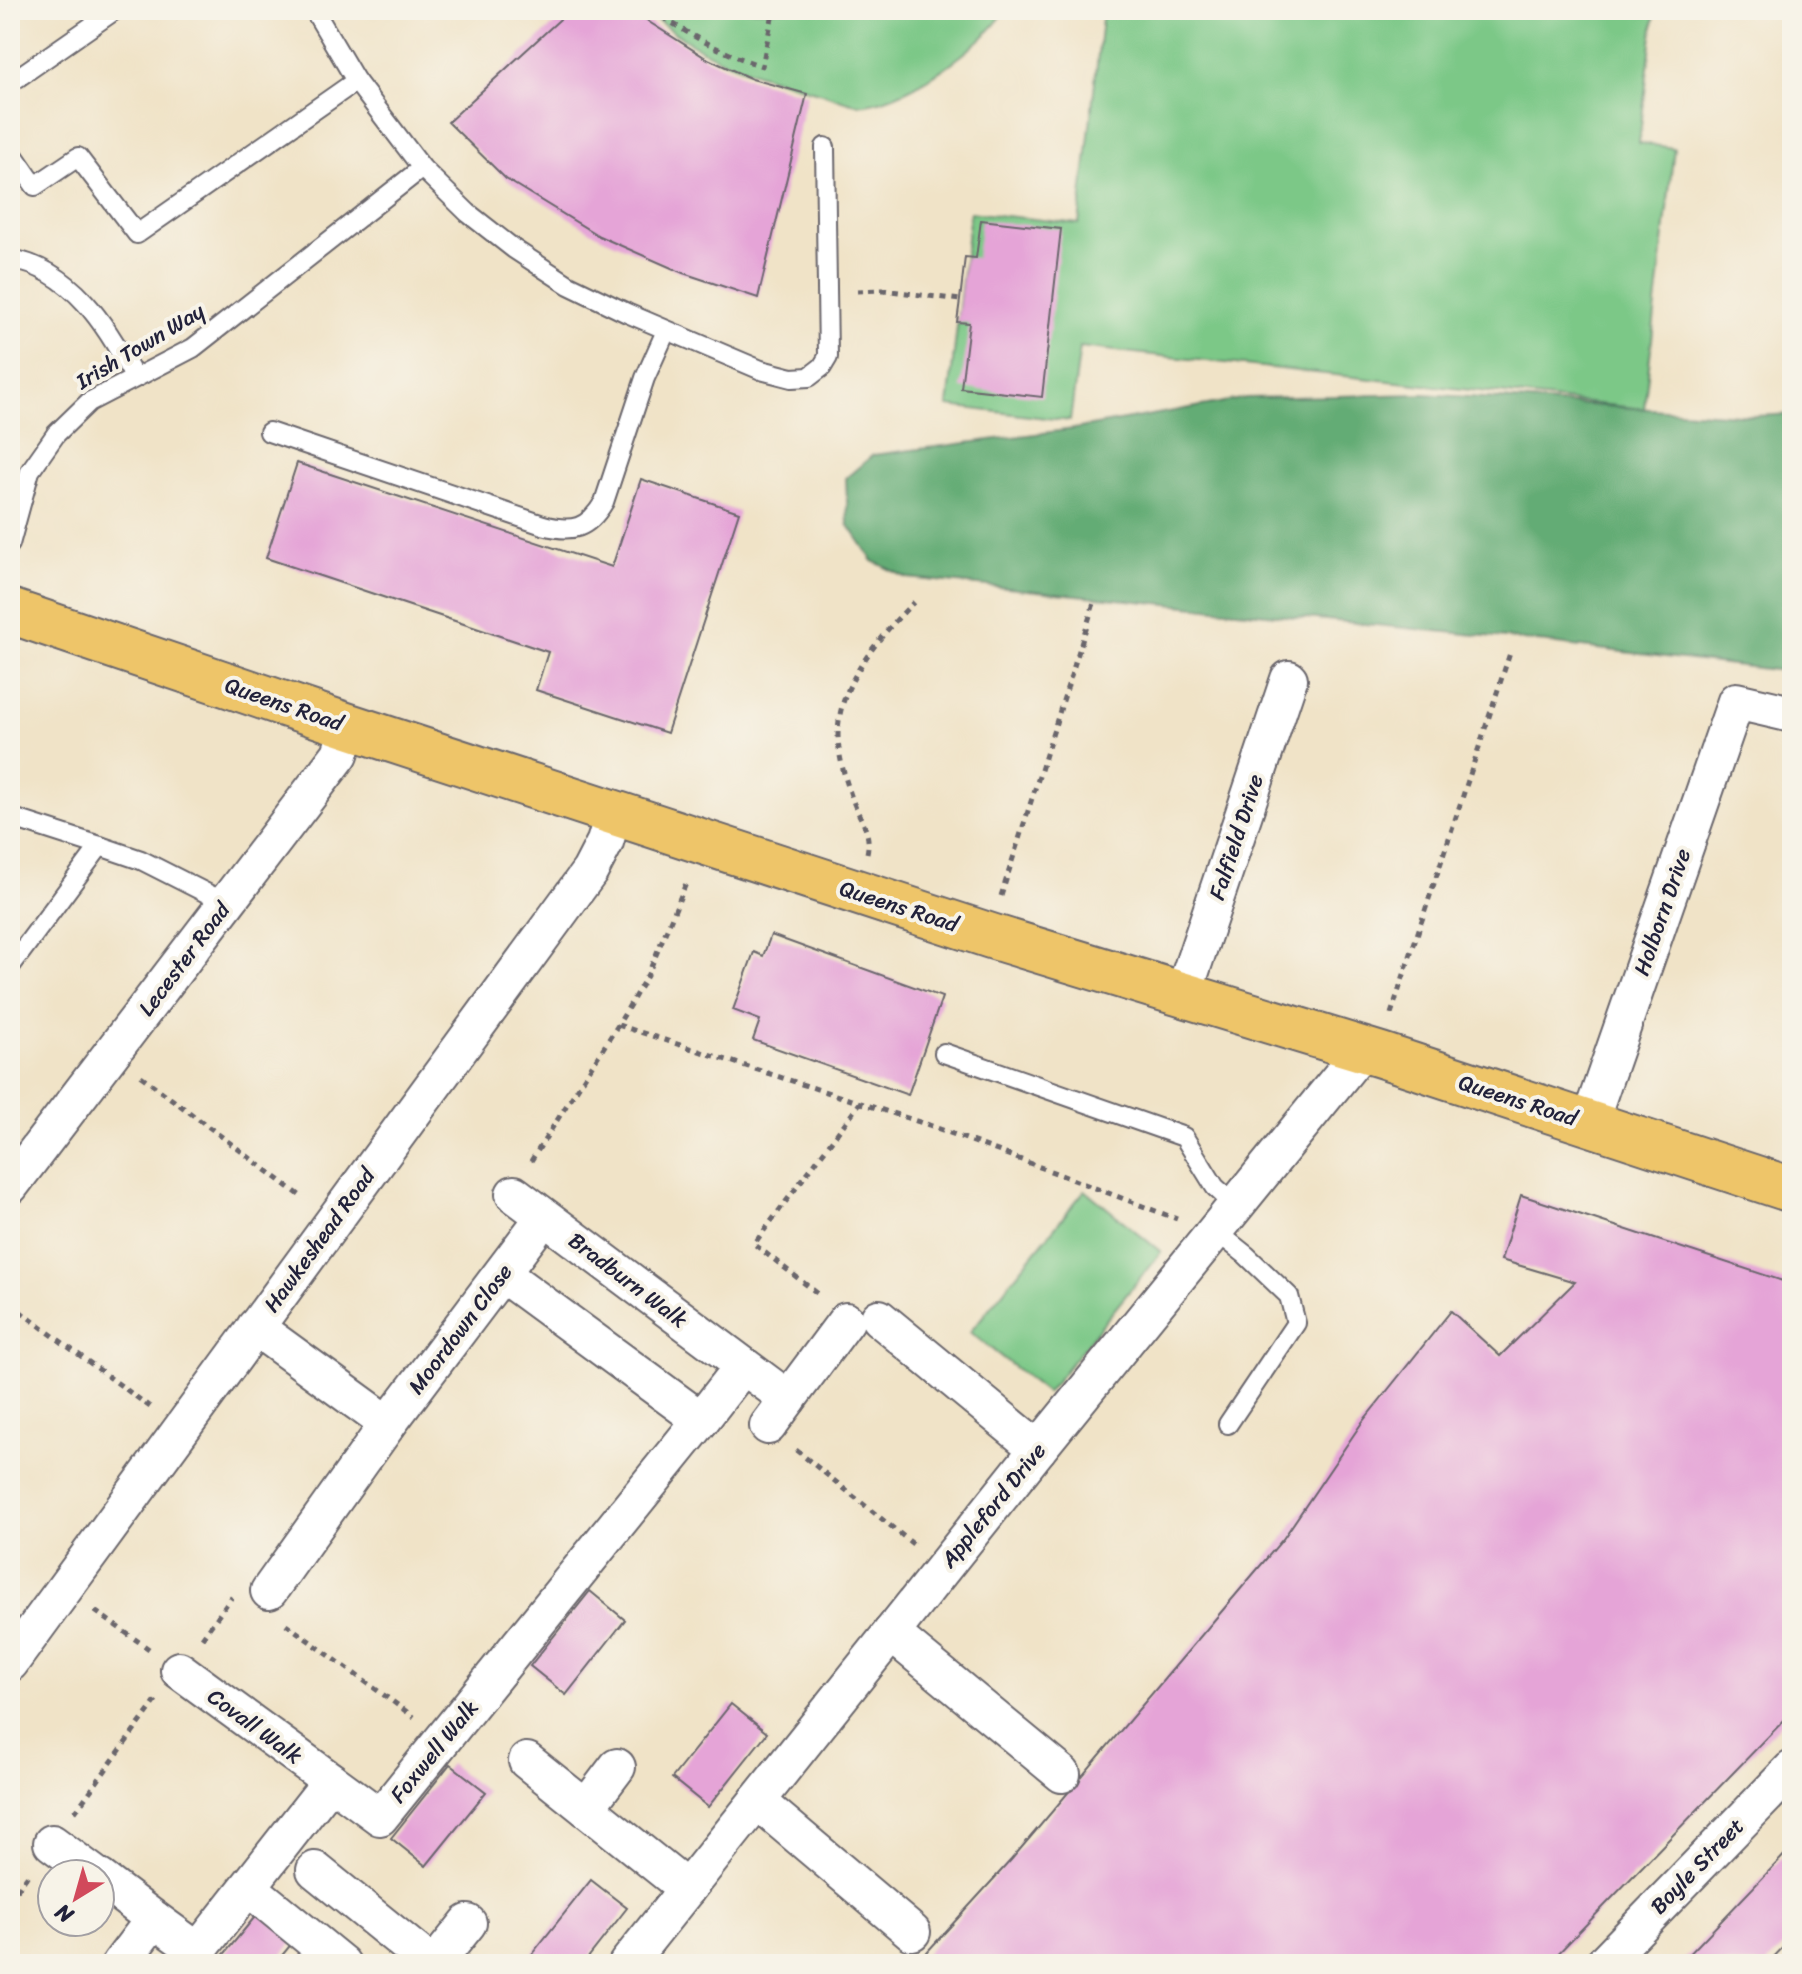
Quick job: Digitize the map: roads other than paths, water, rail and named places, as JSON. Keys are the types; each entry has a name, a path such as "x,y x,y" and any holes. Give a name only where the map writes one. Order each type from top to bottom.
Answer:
{"highway":[{"name":"Queens Road","path":"10,611 349,726 991,936 1363,1049 1792,1190"}],"street":[{"name":"Falfield Drive","path":"1183,995 1289,679"},
{"name":"Holborn Drive","path":"1589,1123 1736,701 1792,714"},
{"name":"Lecester Road","path":"16,1165 111,1054 340,754 349,726"},
{"name":"Hawkeshead Road","path":"10,1663 590,871 605,842 614,811"},
{"name":"Appleford Drive","path":"627,1964 942,1568 1363,1049"},
{"name":"Bradburn Walk","path":"514,1194 743,1366"},
{"name":"Moordown Close","path":"263,1601 388,1424 532,1233"},
{"path":"502,1274 697,1416"},
{"path":"743,1366 778,1412 863,1320 1038,1449"},
{"path":"255,1327 388,1424"},
{"name":"Foxwell Walk","path":"331,1781 380,1817 697,1416 743,1366"},
{"path":"891,1633 1062,1774"},
{"name":"Covall Walk","path":"179,1670 331,1781"},
{"path":"527,1761 687,1889"},
{"path":"586,1808 617,1767"},
{"name":"Boyle Street","path":"1603,1964 1792,1769"},
{"path":"116,1890 198,1951 331,1781"},
{"path":"757,1801 912,1932"},
{"path":"52,1843 72,1858"},
{"path":"315,1870 433,1964 468,1923"},
{"path":"249,1888 342,1964"},
{"path":"120,1964 154,1919"}],"lane":[{"path":"10,83 115,10"},
{"path":"314,10 356,81 422,168 468,213 514,249 569,285 666,331 761,370 792,378 809,377 822,367 828,357 825,147"},
{"path":"10,150 35,186 78,157 137,234 356,81"},
{"name":"Irish Town Way","path":"10,544 30,471 56,434 89,402 193,348 422,168"},
{"path":"10,259 46,270 73,290 96,314 134,377"},
{"path":"269,432 543,525 559,529 580,527 594,518 604,502 645,378 666,331"},
{"path":"10,817 141,860 226,903"},
{"path":"10,967 100,846"},
{"path":"944,1053 1184,1137 1215,1187 1221,1226 1289,1296 1296,1323 1228,1424"}]}
